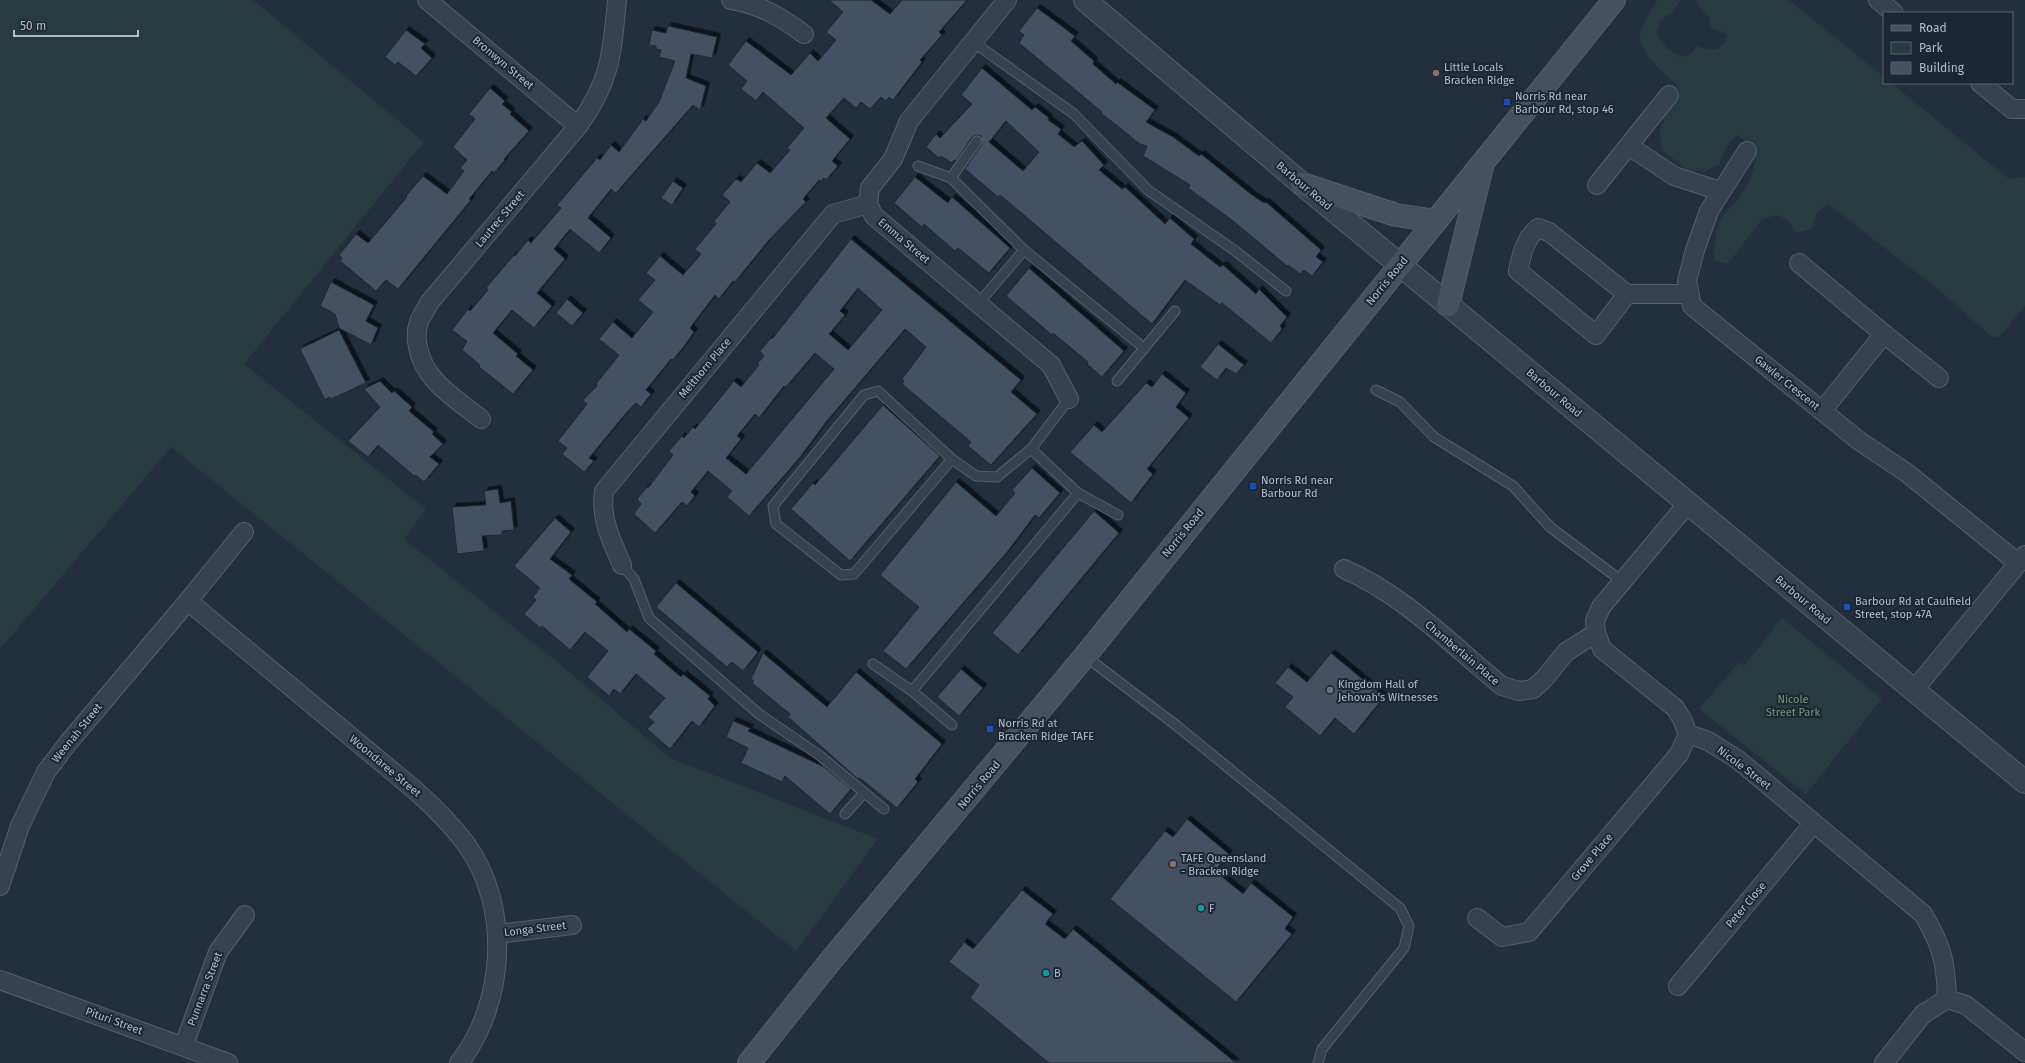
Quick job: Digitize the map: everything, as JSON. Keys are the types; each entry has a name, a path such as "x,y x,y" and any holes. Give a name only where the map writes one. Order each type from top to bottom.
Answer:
{"main road":[{"name":"Norris Road","path":"749,1063 832,959 1085,656 1614,0"},
{"path":"1448,305 1484,162"},
{"path":"1302,184 1390,214 1436,221"}],"street":[{"name":"Bronwyn Street","path":"427,0 578,126"},
{"name":"Lautrec Street","path":"481,419 437,384 426,372 420,358 416,338 418,323 429,304 578,126 593,106 605,80 612,53 617,0"},
{"path":"731,0 744,2 763,8 804,34"},
{"path":"868,204 870,188 893,159 909,121 1007,0"},
{"name":"Barbour Road","path":"1085,0 1302,184 2025,782"},
{"path":"1878,0 1893,12"},
{"path":"1981,84 2012,109 2025,109"},
{"path":"1597,185 1669,95"},
{"path":"1629,146 1674,176 1720,191"},
{"name":"Gawler Crescent","path":"1747,150 1720,191 1709,211 1694,250 1687,281 1692,306 1858,440 1907,472 2021,559"},
{"name":"Emma Street","path":"868,204 874,216 1051,365 1069,399"},
{"name":"Melthorn Place","path":"622,565 604,522 604,490 833,214 868,204"},
{"path":"1627,294 1596,335 1518,271 1523,246 1531,234 1538,228 1548,232 1627,294 1689,294"},
{"path":"1799,263 1939,378"},
{"path":"1822,411 1884,334"},
{"path":"1688,503 1601,607 1595,622 1596,633 1602,649 1675,708 1682,719 1688,734"},
{"path":"188,601 244,532"},
{"path":"1914,690 2021,559"},
{"name":"Chamberlain Place","path":"1344,569 1363,577 1400,601 1502,686 1519,691 1532,689 1544,679 1566,652 1596,633"},
{"name":"Weenah Street","path":"0,886 20,826 46,772 68,743 188,601"},
{"name":"Woondaree Street","path":"188,601 416,791 445,818 466,845 480,869 491,901 498,934 496,965 491,999 481,1029 460,1063"},
{"name":"Nicole Street","path":"1688,734 1708,741 1737,759 1813,824 1923,914 1937,938 1946,971 1947,999"},
{"name":"Grove Place","path":"1477,918 1502,937 1529,932 1679,754 1688,734"},
{"name":"Peter Close","path":"1678,986 1813,824"},
{"name":"Punnarra Street","path":"184,1046 218,952 245,915"},
{"name":"Longa Street","path":"498,934 572,925"},
{"name":"Pituri Street","path":"0,980 228,1063"},
{"path":"1884,1063 1923,1014 1947,999 1966,1004 2025,1052"}],"lane":[{"path":"973,42 1074,114 1148,190 1234,250 1286,291"},
{"path":"951,178 977,141"},
{"path":"918,166 951,178 1024,250 1144,348"},
{"path":"978,304 1024,250"},
{"path":"1117,381 1175,311"},
{"path":"1376,390 1400,402 1434,437 1513,486 1550,527 1623,582"},
{"path":"952,459 854,574 841,575 776,524 773,506 864,395 878,391 952,459 976,476 997,477 1031,449 1069,399"},
{"path":"1031,449 1078,493 1118,515"},
{"path":"912,692 1078,493"},
{"path":"622,565 634,579 649,618 759,714 819,755 884,809"},
{"path":"1085,656 1177,726 1400,908 1409,926 1404,948 1322,1049 1318,1063"},
{"path":"873,664 912,692 952,725"},
{"path":"845,814 864,793"}],"green space":[{"path":"0,0 253,0 424,142 244,364 426,509 404,539 561,665 670,758 878,839 796,951 171,447 0,649"},
{"path":"1657,0 1681,0 1671,13 1660,21 1656,33 1666,47 1680,57 1691,54 1696,46 1717,50 1725,42 1727,34 1709,27 1710,18 1695,0 1789,0 1883,76 1883,84 1892,84 2009,179 2025,177 2025,306 1998,338 1992,337 1939,290 1828,204 1817,212 1812,229 1796,233 1789,221 1778,215 1762,219 1728,264 1714,261 1715,244 1720,221 1744,191 1753,173 1755,164 1752,148 1746,141 1736,135 1727,146 1719,164 1704,172 1688,170 1663,151 1659,134 1665,113 1678,98 1678,86 1652,61 1646,53 1640,37 1643,26"},
{"name":"Nicole Street Park","path":"1782,618 1882,699 1806,794 1699,709 1739,662 1744,666"}],"building":[{"path":"829,0 871,0 890,14 902,0 967,0 939,32 942,35 920,60 922,62 893,100 889,97 886,101 881,97 870,109 861,102 856,108 844,98 826,118 850,139 832,161 838,166 826,180 824,178 821,181 819,180 803,199 806,202 769,240 735,282 733,281 719,299 715,295 690,328 694,332 685,345 673,360 671,359 646,390 651,394 641,407 636,403 627,412 589,458 594,461 584,472 562,454 567,448 558,441 587,404 583,400 597,386 596,384 619,355 599,339 613,322 632,338 653,312 638,300 655,280 646,273 660,256 683,275 701,254 695,249 716,224 714,221 730,202 722,195 736,179 741,182 757,163 770,173 790,150 787,148 804,128 763,92 756,101 741,89 747,81 728,65 746,41 791,75 810,53 818,61 836,40 826,32 843,12"},
{"path":"1037,8 1075,36 1071,41 1094,61 1093,64 1116,84 1117,82 1155,110 1146,122 1173,137 1199,156 1201,154 1252,195 1264,203 1266,202 1321,250 1316,257 1323,262 1312,276 1304,270 1300,274 1288,265 1287,266 1232,220 1188,188 1190,185 1143,156 1147,146 1140,144 1101,113 1102,112 1019,43 1024,35 1019,31"},
{"path":"668,26 717,37 712,58 691,54 686,78 706,86 700,110 693,105 616,193 611,189 588,218 611,238 599,253 570,229 554,249 565,259 537,293 552,306 534,328 512,310 493,333 518,354 516,356 533,370 513,394 479,367 480,365 462,350 467,341 452,330 468,309 470,311 488,290 486,288 514,255 515,256 528,240 531,243 561,208 557,205 597,158 600,160 611,145 619,152 643,119 646,121 659,102 675,61 659,57 661,50 656,49 656,46 649,45 652,30 666,33"},
{"path":"406,30 425,44 421,48 432,58 416,76 398,62 395,65 385,57"},
{"path":"982,68 1032,110 1035,107 1049,118 1048,120 1061,129 1058,134 1074,147 1082,141 1104,165 1099,170 1122,189 1125,187 1165,224 1170,218 1194,239 1191,244 1220,267 1223,265 1256,294 1259,289 1287,317 1280,326 1282,329 1271,343 1222,303 1220,305 1185,280 1152,324 1000,195 998,197 965,169 982,144 981,136 977,135 972,137 956,161 954,160 952,163 941,156 939,158 926,147 936,134 940,138 972,104 961,95","holes":["1006,121 1039,152 1023,171 989,142"]},
{"path":"490,88 505,101 502,104 512,112 510,114 529,131 504,159 505,160 494,173 492,171 469,199 471,200 398,289 386,280 376,291 340,261 342,258 339,255 356,234 368,243 423,176 447,194 464,171 460,168 467,160 453,147 475,119 469,114"},
{"path":"915,177 948,203 952,197 1010,248 989,273 958,248 955,251 924,224 922,227 894,203"},
{"path":"673,181 683,188 672,205 661,198"},
{"path":"851,239 1021,380 1011,392 1037,414 991,465 968,446 971,442 902,384 904,381 902,379 926,347 905,329 826,422 801,456 749,516 727,497 732,491 708,471 691,492 695,496 687,506 682,502 655,533 634,514 641,504 637,499 647,487 648,488 673,455 669,451 682,436 684,438 693,427 695,429 734,381 741,387 759,365 757,364 764,356 760,351 771,338 772,339","holes":["858,288 882,310 848,350 829,334 845,315 840,311","815,353 834,369 746,474 726,458 741,439 737,436 755,414 759,418 784,386 786,387"]},
{"path":"1029,268 1124,351 1102,377 1087,364 1088,362 1053,333 1052,335 1006,296"},
{"path":"331,282 374,305 366,321 378,328 371,345 339,328 335,314 320,306"},
{"path":"567,299 583,313 572,326 556,313"},
{"path":"339,330 366,383 331,399 329,397 325,400 300,349"},
{"path":"1218,344 1244,365 1236,374 1226,368 1217,380 1200,367"},
{"path":"1162,374 1186,393 1176,407 1189,418 1147,469 1153,474 1131,503 1070,452 1094,425 1102,432 1146,383 1152,387"},
{"path":"380,381 392,393 394,391 412,407 409,411 434,432 432,434 443,444 430,457 439,464 424,482 416,475 414,476 378,445 368,457 348,441 380,407 364,389"},
{"path":"883,405 940,456 850,561 791,509 813,483 815,485"},
{"path":"1032,468 1060,493 1039,518 1035,515 1008,551 906,669 883,651 919,607 880,575 956,482 996,516 1015,493 1012,490"},
{"path":"498,489 500,503 511,501 514,530 502,531 502,535 482,536 484,551 457,554 452,507 486,505 484,491"},
{"path":"1094,511 1119,533 1018,655 992,633"},
{"path":"555,518 571,532 550,559 572,575 569,579 597,602 595,604 627,632 629,629 656,651 654,654 681,677 683,674 710,696 708,699 715,706 699,727 692,721 670,749 647,729 654,722 648,717 665,698 636,674 620,694 614,689 609,696 587,677 608,651 585,632 570,650 542,626 540,628 524,614 536,600 533,597 540,588 514,566"},
{"path":"676,583 758,652 743,671 732,662 727,667 656,607"},
{"path":"763,653 827,707 856,672 942,744 915,779 918,782 897,808 860,778 858,779 788,717 790,714 752,683 754,681 751,679"},
{"name":"Kingdom Hall of Jehovah's Witnesses","path":"1331,653 1384,697 1354,734 1335,718 1320,736 1285,707 1293,697 1275,683 1288,667 1307,682"},
{"path":"961,669 983,688 959,716 937,697"},
{"path":"733,721 750,728 748,731 824,767 851,789 830,814 785,776 782,782 741,763 748,748 726,737"},
{"name":"F","path":"1187,819 1229,854 1215,871 1243,894 1251,883 1293,917 1285,929 1292,934 1236,1002 1110,899 1165,831 1173,837"},
{"name":"B","path":"1022,890 1053,914 1045,924 1065,939 1073,929 1236,1063 1049,1063 970,998 979,985 949,962 964,942 973,949"}],"place":[{"name":"Little Locals Bracken Ridge","path":"1436,73"},
{"name":"Norris Rd near Barbour Rd, stop 46","path":"1507,102"},
{"name":"Norris Rd near Barbour Rd","path":"1253,486"},
{"name":"Barbour Rd at Caulfield Street, stop 47A","path":"1847,607"},
{"name":"Kingdom Hall of Jehovah's Witnesses","path":"1330,690"},
{"name":"Norris Rd at Bracken Ridge TAFE","path":"990,729"},
{"name":"TAFE Queensland - Bracken Ridge","path":"1173,864"},
{"name":"F","path":"1201,908"},
{"name":"B","path":"1046,973"}]}
